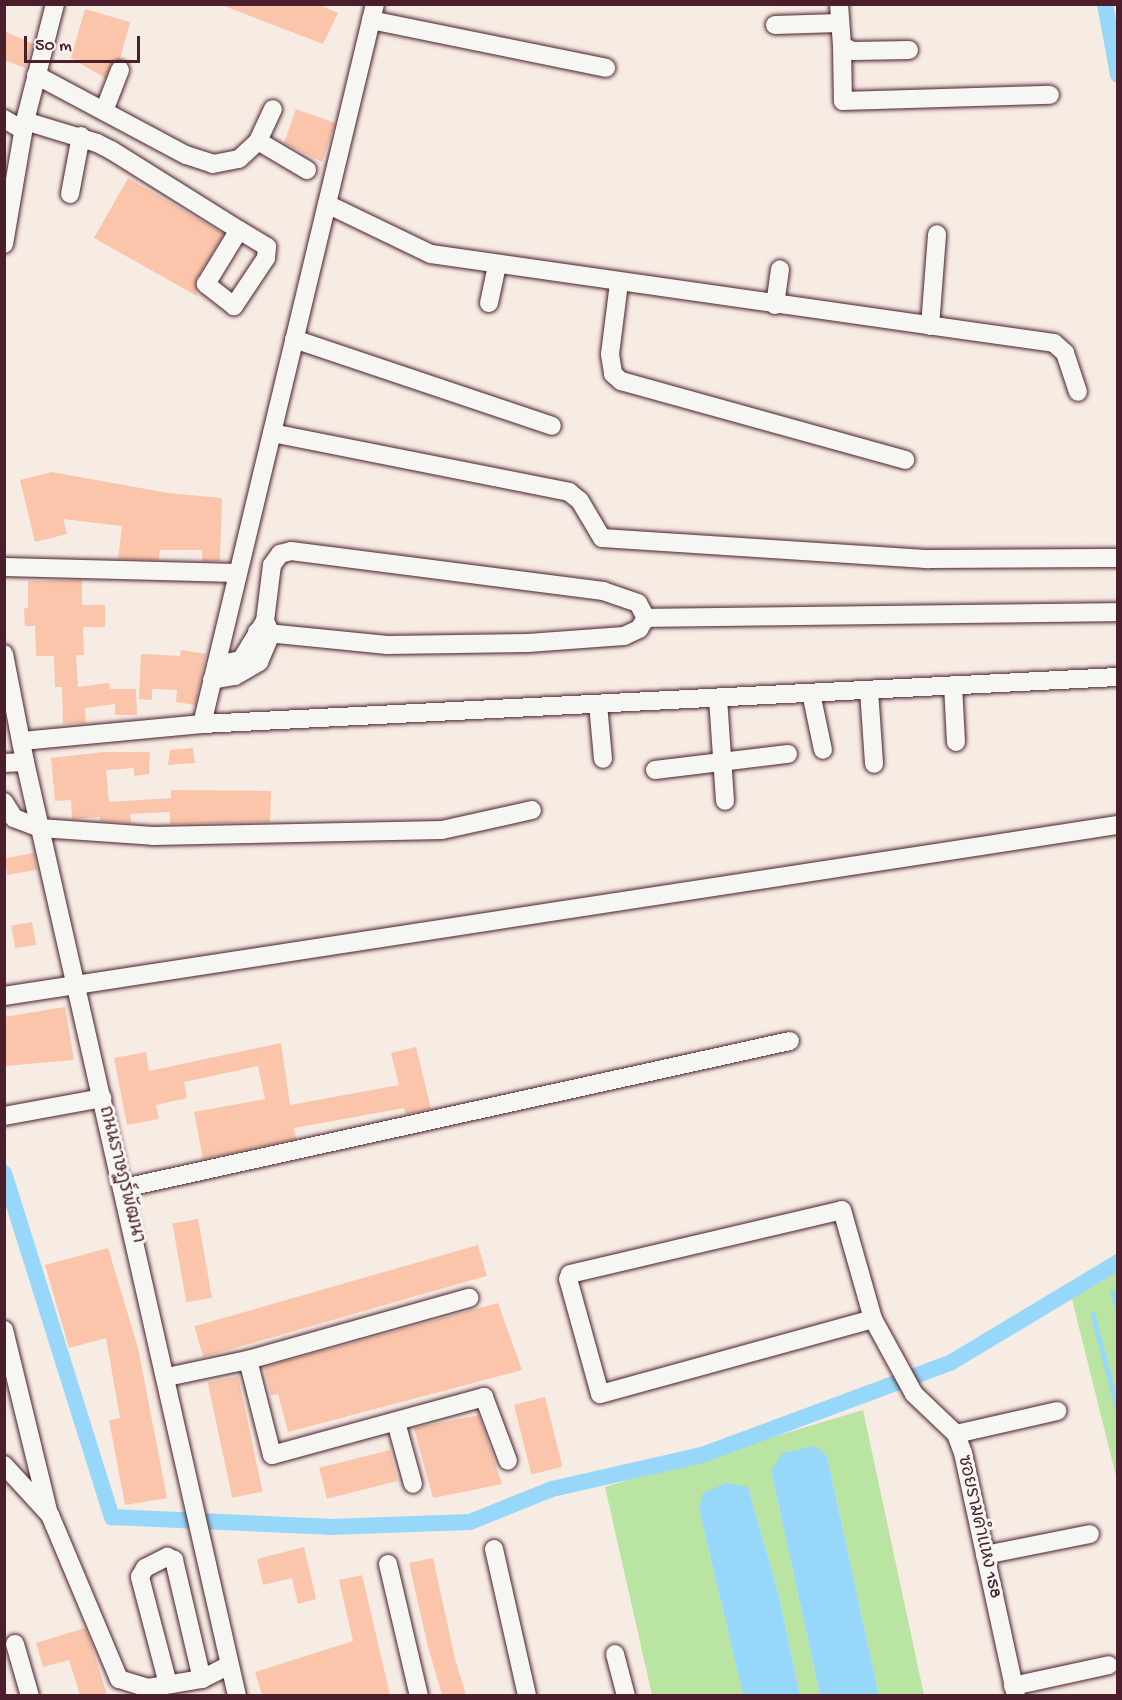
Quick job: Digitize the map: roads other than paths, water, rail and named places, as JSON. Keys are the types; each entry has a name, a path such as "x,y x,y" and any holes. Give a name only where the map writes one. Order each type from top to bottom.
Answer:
{"street":[{"path":"839,4 843,101 1050,95"},
{"path":"4,244 8,190 51,6"},
{"path":"202,724 373,12 606,68"},
{"path":"775,25 839,23"},
{"path":"842,46 909,50"},
{"path":"104,111 120,70"},
{"path":"36,75 186,155 213,164 239,159 258,141 273,110"},
{"path":"4,119 81,136 239,230"},
{"path":"70,194 81,136"},
{"path":"258,141 306,170"},
{"path":"327,204 431,254 619,283 1054,343 1065,353 1078,392"},
{"path":"930,326 937,234"},
{"path":"489,303 497,264"},
{"path":"775,305 780,269"},
{"path":"619,283 610,354 613,374 621,381 905,460"},
{"path":"294,339 552,426"},
{"path":"272,433 568,492 580,501 602,538 929,559 1118,558"},
{"path":"214,673 249,670 259,662 272,565 280,554 291,551 603,591 638,603 646,618"},
{"path":"4,567 238,573"},
{"path":"646,618 1118,612"},
{"path":"264,629 430,646 560,642 624,636 639,629 646,618"},
{"name":"ถนนราษฏร์พัฒนา","path":"4,654 16,737 40,828 124,1188 196,1502 237,1695"},
{"path":"16,737 202,724 1118,677"},
{"path":"953,685 956,742"},
{"path":"869,690 874,764"},
{"path":"811,693 823,750"},
{"path":"718,698 725,801"},
{"path":"597,704 603,759"},
{"path":"655,770 788,754"},
{"path":"4,764 24,762"},
{"path":"4,802 14,818 40,828 153,836 435,830 532,810"},
{"path":"4,996 77,987 1118,825"},
{"path":"124,1188 790,1041"},
{"path":"9,1112 102,1098"},
{"name":"ซอยรามคำแหง 158","path":"873,1319 604,1394 597,1392 567,1280 570,1274 842,1210 873,1319 914,1394 956,1434 1014,1691"},
{"path":"167,1377 248,1360 469,1298"},
{"path":"5,1327 50,1515 114,1672 128,1683 168,1684 202,1679 229,1665"},
{"path":"248,1360 272,1455 487,1397 508,1461"},
{"path":"956,1434 1058,1411"},
{"path":"396,1422 413,1484"},
{"path":"4,1465 50,1515"},
{"path":"985,1555 1090,1534"},
{"path":"494,1549 527,1695"},
{"path":"168,1684 140,1577 145,1568 167,1557 174,1560 202,1679"},
{"path":"387,1564 418,1695"},
{"path":"15,1644 30,1695"},
{"path":"615,1654 626,1695"},
{"path":"1014,1691 1109,1665"}],"water":[{"path":"814,1446 827,1456 879,1695 820,1695 771,1471 783,1453"},
{"path":"726,1483 748,1487 778,1592 800,1695 743,1695 699,1509 703,1493"}],"waterway":[{"path":"1105,4 1118,75"},
{"path":"4,1173 112,1517 329,1527 470,1522 552,1489 702,1455 950,1363 1118,1262"},
{"path":"1113,1292 1118,1309"},
{"path":"1093,1314 1118,1410"}]}
